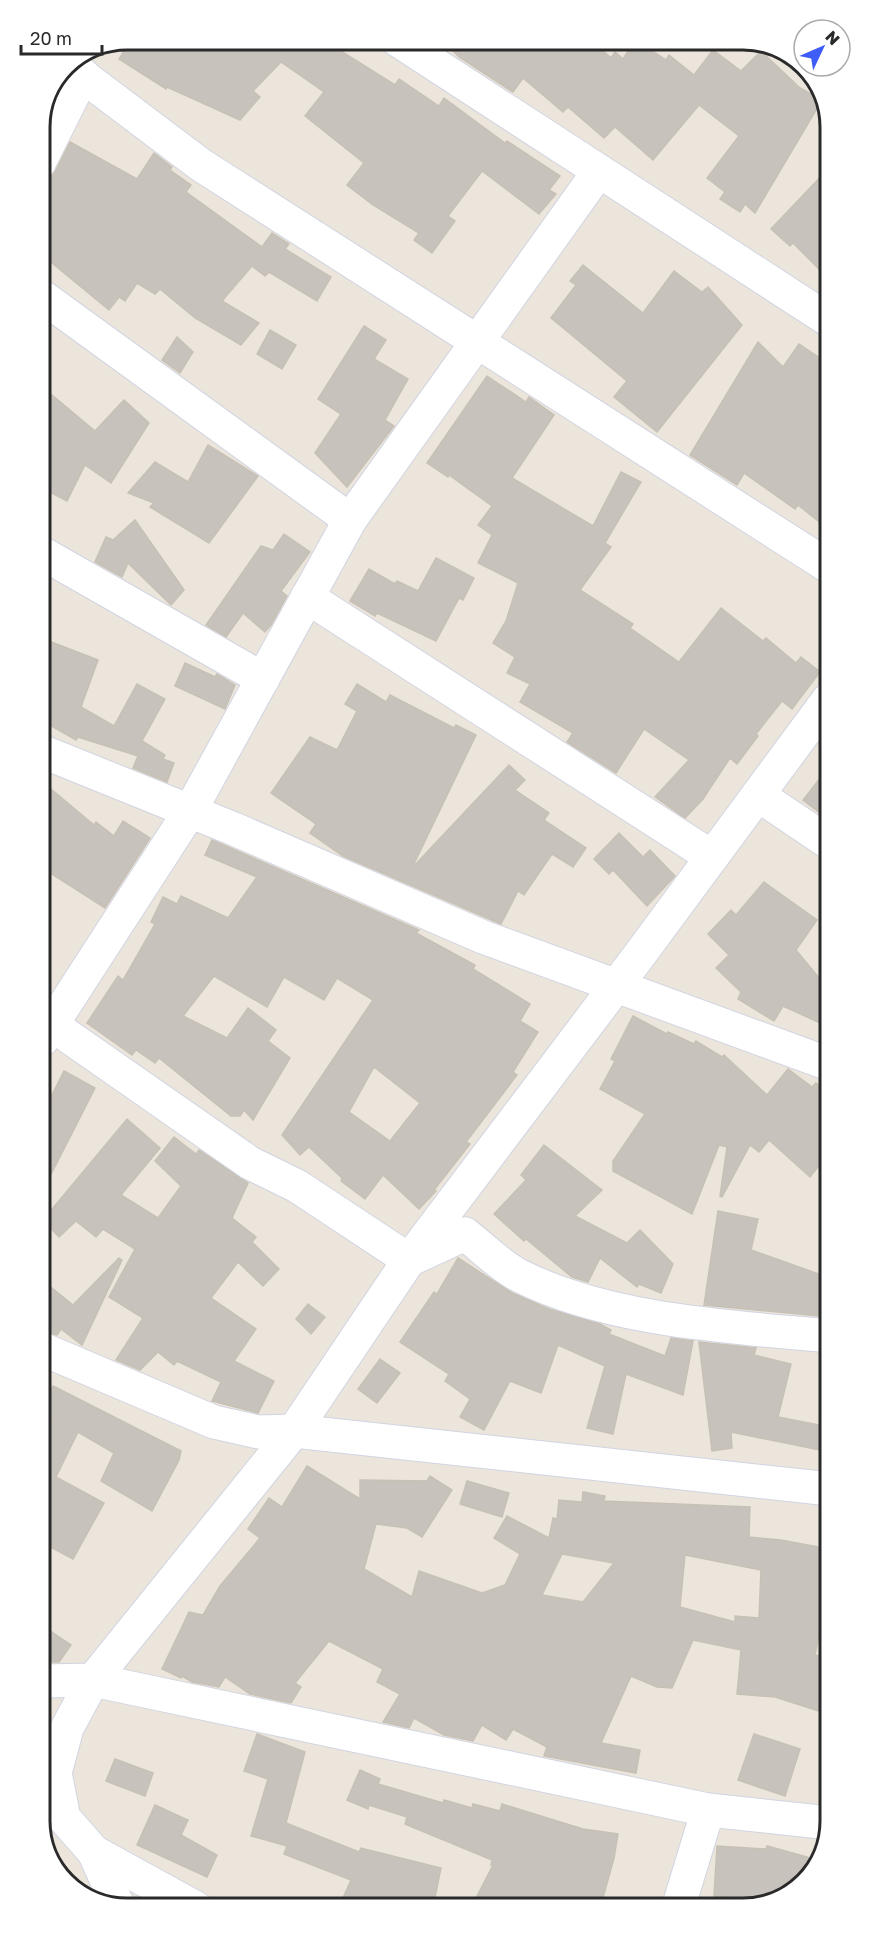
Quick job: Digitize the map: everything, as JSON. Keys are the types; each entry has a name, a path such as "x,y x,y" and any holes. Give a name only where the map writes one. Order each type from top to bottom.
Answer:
{"street":[{"path":"413,50 820,314"},
{"path":"50,135 75,70 201,165 820,561"},
{"path":"50,1021 190,812 350,520 599,171"},
{"path":"50,302 350,520"},
{"path":"50,558 263,679"},
{"path":"307,597 712,857"},
{"path":"114,1897 94,1852 64,1818 55,1773 67,1728 93,1680 294,1431 409,1260 616,987 820,711"},
{"path":"50,755 483,937 820,1061"},
{"path":"758,795 820,837"},
{"path":"50,1031 250,1163 297,1186 409,1260"},
{"path":"409,1260 465,1234 518,1275 576,1299 630,1312 820,1335"},
{"path":"50,1352 214,1422 258,1432 294,1431 820,1488"},
{"path":"50,1681 93,1680 708,1810 820,1822"},
{"path":"681,1898 708,1810"},
{"path":"94,1852 177,1898"}],"building":[{"path":"125,50 339,50 395,85 399,79 439,106 444,98 505,143 507,141 560,176 549,190 556,194 539,214 482,171 448,216 455,221 432,253 414,240 419,233 373,205 347,185 364,163 305,116 324,92 281,62 253,91 260,97 240,120 167,87 166,89 119,59"},
{"path":"452,50 602,50 611,58 615,52 623,59 629,50 650,50 666,60 669,55 694,75 713,50 741,71 760,52 800,88 814,96 817,108 755,213 745,204 740,212 720,199 725,192 707,178 739,136 699,105 653,160 615,127 604,138 568,107 563,112 523,78 513,92"},
{"path":"70,142 137,179 154,153 172,167 170,170 191,185 186,192 262,247 272,233 289,244 285,249 331,277 317,301 269,272 265,276 252,266 222,301 259,323 241,345 195,318 160,289 155,294 137,283 125,301 119,297 109,310 50,261 50,178"},
{"path":"820,177 820,270 793,243 790,246 771,229"},
{"path":"583,265 643,313 674,271 702,292 708,287 742,325 657,432 614,397 627,381 551,318 576,285 570,281"},
{"path":"364,326 386,340 374,359 408,379 385,420 394,426 347,487 315,453 341,414 318,399"},
{"path":"270,330 296,345 282,369 257,354"},
{"path":"177,337 193,352 180,373 162,360"},
{"path":"758,342 783,367 799,344 820,358 820,522 798,505 795,509 744,473 737,485 690,455"},
{"path":"487,376 526,402 529,397 554,415 512,478 593,526 621,472 641,482 605,543 611,547 580,590 633,624 630,628 679,662 721,608 763,641 766,638 796,663 801,657 820,672 792,709 782,701 756,734 758,736 737,764 730,758 703,799 685,818 655,797 689,760 644,729 616,773 567,742 573,733 520,702 530,684 507,673 515,657 493,643 506,621 518,583 478,563 492,535 478,525 492,506 449,475 448,477 427,463"},
{"path":"50,393 95,431 124,400 149,423 111,483 85,465 67,501 50,492"},
{"path":"208,445 258,476 209,543 150,507 154,503 128,493 155,462 188,482"},
{"path":"135,520 184,590 171,605 128,563 122,577 95,562 106,537 113,540"},
{"path":"284,534 310,552 281,591 287,596 265,632 243,613 226,637 206,625 261,546 273,550"},
{"path":"436,558 474,578 463,600 459,598 436,641 377,613 375,616 350,601 369,569 395,584 397,581 418,591"},
{"path":"50,641 98,660 81,707 114,726 137,684 165,699 142,741 165,755 163,759 174,763 167,782 133,768 138,756 78,737 76,740 50,725"},
{"path":"185,663 215,677 217,674 235,685 225,709 175,686"},
{"path":"357,684 386,702 390,695 454,728 456,725 476,735 412,868 509,765 525,780 515,790 549,813 544,820 586,848 573,867 552,854 524,895 518,891 501,924 343,856 310,833 316,824 271,793 310,737 337,750 357,711 345,704"},
{"path":"820,778 820,813 803,800"},
{"path":"50,790 94,825 96,822 114,836 123,821 150,838 105,908 50,873"},
{"path":"619,833 643,857 650,850 675,876 647,906 613,870 609,874 594,859"},
{"path":"212,840 419,930 416,933 475,965 473,969 530,1004 520,1021 538,1032 513,1072 517,1075 466,1142 470,1144 434,1190 436,1191 419,1209 383,1175 365,1199 341,1181 342,1178 309,1147 300,1155 282,1135 373,1000 337,978 324,1000 284,977 267,1007 214,976 183,1016 227,1038 248,1008 276,1030 268,1041 290,1058 253,1120 244,1110 240,1116 231,1116 159,1058 155,1063 136,1050 132,1055 87,1023 118,976 123,980 155,924 151,922 163,897 177,904 181,896 228,918 257,877 205,855","holes":["374,1067 420,1103 390,1141 349,1112"]},
{"path":"764,882 817,920 796,950 820,979 820,1023 783,1006 774,1021 738,999 741,992 716,968 729,955 708,934 731,910 736,915"},
{"path":"633,1016 667,1034 668,1032 694,1044 696,1041 722,1057 724,1055 767,1095 788,1069 812,1087 816,1083 820,1086 820,1164 810,1177 769,1140 759,1152 750,1145 722,1197 720,1196 727,1147 719,1145 692,1214 613,1171 613,1161 645,1114 600,1089 615,1061 611,1059"},
{"path":"64,1071 95,1088 50,1176 50,1099"},
{"path":"127,1119 160,1148 121,1195 158,1218 181,1186 155,1161 174,1137 196,1154 199,1150 248,1183 232,1218 256,1237 252,1242 279,1269 263,1286 238,1262 211,1298 256,1329 234,1361 274,1381 258,1413 212,1401 221,1382 177,1361 174,1365 158,1352 140,1370 116,1360 143,1318 109,1297 135,1249 103,1229 96,1237 76,1221 59,1237 50,1227 50,1212"},
{"path":"544,1145 602,1190 575,1216 627,1243 640,1230 673,1264 661,1293 639,1284 637,1287 600,1258 588,1282 572,1277 526,1239 524,1241 494,1214 526,1180 521,1175"},
{"path":"718,1211 758,1219 751,1250 820,1274 820,1316 704,1305"},
{"path":"119,1258 122,1260 82,1345 61,1329 57,1335 50,1333 50,1286 73,1305"},
{"path":"458,1258 512,1293 549,1309 600,1324 611,1330 609,1334 665,1356 671,1338 693,1341 683,1395 626,1374 613,1434 587,1428 605,1366 558,1345 541,1393 510,1381 484,1430 460,1417 470,1399 445,1381 449,1374 400,1342 434,1292 437,1294"},
{"path":"308,1304 325,1317 311,1334 296,1319"},
{"path":"699,1342 756,1348 754,1355 791,1364 778,1417 820,1425 820,1450 731,1432 732,1448 712,1451"},
{"path":"380,1359 400,1373 377,1403 358,1389"},
{"path":"53,1386 181,1451 179,1460 152,1511 101,1481 114,1453 78,1432 56,1477 104,1503 73,1559 50,1547 50,1426 53,1420 50,1418 50,1392"},
{"path":"307,1466 360,1499 360,1480 427,1481 430,1476 452,1490 422,1537 407,1528 376,1524 364,1569 412,1597 419,1571 482,1593 505,1585 520,1554 494,1538 507,1516 549,1538 553,1518 557,1519 559,1500 582,1502 583,1492 605,1496 604,1501 750,1507 749,1537 820,1547 820,1630 815,1655 820,1656 820,1711 775,1697 737,1694 741,1650 693,1640 672,1688 657,1687 631,1676 601,1743 640,1750 636,1773 544,1756 547,1747 513,1729 506,1740 482,1725 473,1741 444,1735 414,1718 409,1728 383,1722 400,1694 377,1682 383,1669 329,1641 295,1683 301,1687 291,1703 250,1694 225,1677 219,1687 192,1682 162,1669 189,1612 203,1615 220,1586 260,1538 248,1529 269,1498 282,1507","holes":["562,1554 614,1563 583,1602 542,1595","685,1555 761,1570 759,1618 735,1616 735,1622 680,1607"]},
{"path":"467,1481 509,1493 502,1517 460,1504"},
{"path":"50,1631 71,1645 59,1662 50,1661"},
{"path":"257,1734 305,1752 286,1823 359,1852 361,1848 441,1868 435,1898 343,1898 351,1880 284,1854 287,1846 251,1836 268,1779 244,1771"},
{"path":"754,1734 800,1749 785,1796 738,1780"},
{"path":"115,1759 153,1773 145,1796 106,1781"},
{"path":"360,1770 380,1779 378,1784 443,1803 444,1800 472,1808 473,1804 500,1811 502,1804 583,1829 618,1834 603,1898 476,1898 493,1865 491,1865 492,1860 405,1824 407,1817 369,1805 368,1809 347,1800"},
{"path":"155,1805 188,1820 181,1835 217,1855 207,1877 137,1845"},
{"path":"717,1846 766,1849 767,1846 812,1858 794,1879 778,1891 758,1897 714,1896"}]}
